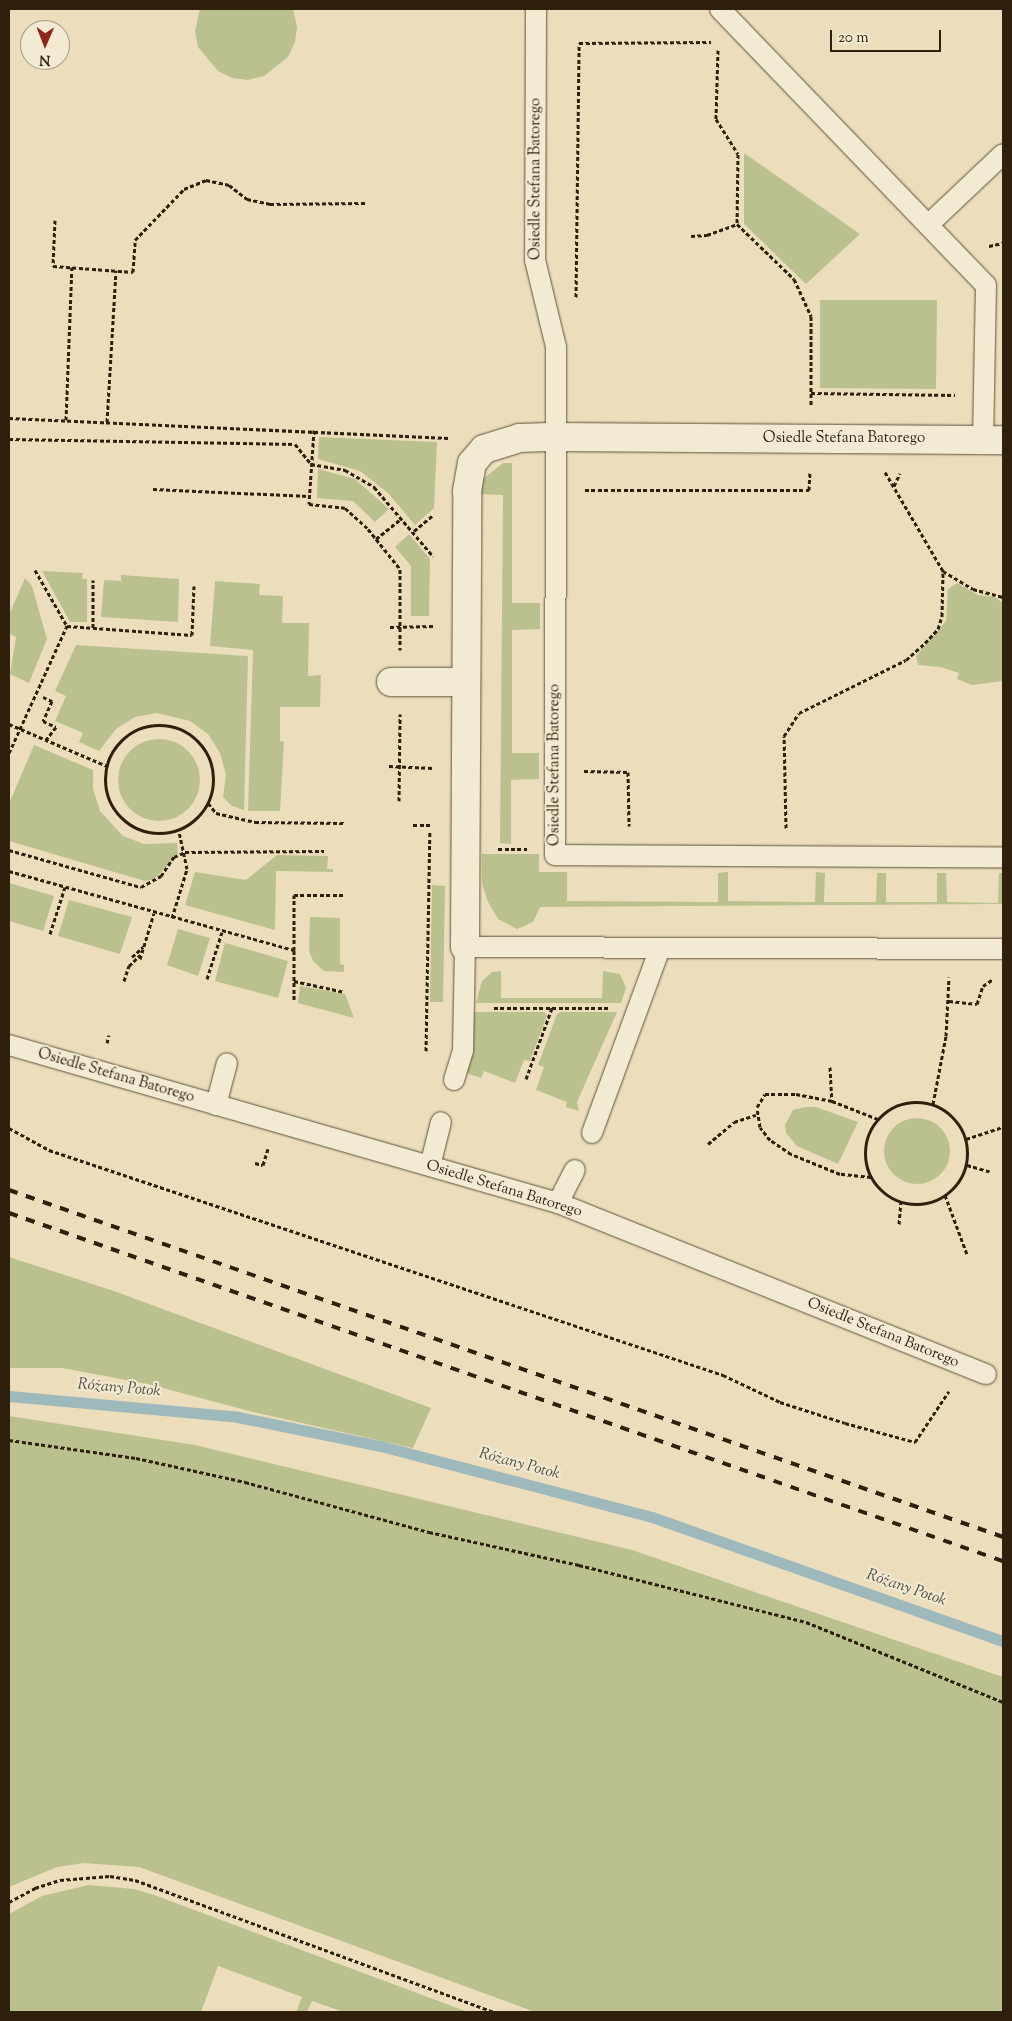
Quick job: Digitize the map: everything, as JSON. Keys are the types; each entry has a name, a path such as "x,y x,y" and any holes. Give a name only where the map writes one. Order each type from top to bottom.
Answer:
{"street":[{"name":"Osiedle Stefana Batorego","path":"555,437 993,440"},
{"path":"465,947 467,491 472,463 484,449 503,441 555,437"},
{"path":"396,682 466,682"}],"lane":[{"name":"Osiedle Stefana Batorego","path":"536,9 535,260 556,347 555,855 1003,857"},
{"name":"Osiedle Stefana Batorego","path":"722,9 986,284 984,396 993,440"},
{"path":"928,225 1003,154"},
{"path":"454,1080 463,1051 465,947 1003,949"},
{"path":"592,1133 660,948"},
{"name":"Osiedle Stefana Batorego","path":"9,1045 558,1203 986,1374"},
{"path":"216,1105 228,1063"},
{"path":"430,1166 441,1122"},
{"path":"558,1203 575,1170"}],"path":[{"path":"576,299 579,43 718,42 716,119 738,154 737,224 794,279 811,316 811,439"},
{"path":"55,220 53,266 133,272 135,240 184,189 206,180 229,185 247,199 270,204 366,203"},
{"path":"691,236 707,235 737,224"},
{"path":"66,420 72,267"},
{"path":"107,422 116,270"},
{"path":"811,393 984,396"},
{"path":"9,418 314,430 458,438"},
{"path":"314,430 309,504 345,508 376,539 400,570 400,626 396,682 400,801"},
{"path":"9,438 295,444 311,464 345,470 358,476 402,518 434,558"},
{"path":"884,471 943,571 973,589 1003,598"},
{"path":"153,489 310,496"},
{"path":"376,539 402,518"},
{"path":"35,570 66,626"},
{"path":"786,829 784,736 789,724 799,713 854,683 906,660 925,643 938,629 942,616 943,571"},
{"path":"92,628 93,580"},
{"path":"66,626 192,635 194,586"},
{"path":"434,621 434,682"},
{"path":"9,753 66,626"},
{"path":"390,627 434,626"},
{"path":"43,697 52,701 43,721 56,727 46,740"},
{"path":"9,724 107,766"},
{"path":"158,725 176,728 199,742 209,758 214,785 208,802 198,818 179,830 147,832 122,820 107,796 107,766 117,745 131,733 158,725"},
{"path":"433,758 434,776"},
{"path":"389,766 400,768 434,768"},
{"path":"574,771 628,772 629,830"},
{"path":"208,802 216,813 255,822 344,824"},
{"path":"426,1051 427,862 432,817"},
{"path":"413,825 431,825"},
{"path":"779,832 786,829 796,829"},
{"path":"172,918 187,869 179,830"},
{"path":"9,850 141,887 161,876 174,857 185,852 324,851"},
{"path":"9,871 222,932 294,950"},
{"path":"50,934 65,887"},
{"path":"294,1002 294,895 344,895"},
{"path":"124,981 129,966 140,957 154,913"},
{"path":"207,979 222,932"},
{"path":"132,957 143,947"},
{"path":"933,1104 946,1036 949,1001 948,949"},
{"path":"949,1001 977,1004 983,986 998,976"},
{"path":"294,981 345,992"},
{"path":"426,1008 638,1008"},
{"path":"526,1079 552,1008"},
{"path":"830,1066 832,1101"},
{"path":"871,1176 840,1174 792,1154 770,1140 756,1115 759,1100 765,1094 796,1094 832,1101 878,1119"},
{"path":"915,1101 933,1104 952,1115 966,1139 967,1165 962,1176 945,1195 918,1204 901,1202 881,1191 871,1176 865,1160 866,1142 878,1119 898,1104 915,1101"},
{"path":"708,1144 734,1122 756,1115"},
{"path":"9,1128 49,1150 723,1375 789,1405 916,1442 966,1366"},
{"path":"966,1139 1003,1128"},
{"path":"255,1163 263,1165"},
{"path":"967,1165 991,1172"},
{"path":"945,1195 967,1254"},
{"path":"898,1224 901,1202"},
{"path":"9,1440 136,1458 245,1482 429,1532 579,1565 806,1622 1003,1702"},
{"path":"9,1902 35,1888 60,1880 110,1876 136,1880 492,2012"}],"green space":[{"path":"200,9 293,9 297,27 295,42 288,57 264,76 248,80 232,78 218,71 198,47 195,31"},
{"path":"744,153 860,234 806,284 744,224"},
{"path":"820,300 937,300 936,389 820,388"},
{"path":"319,437 437,442 434,508 415,525 388,493 360,471 318,459"},
{"path":"503,463 512,463 512,603 540,603 540,629 512,630 512,753 539,753 539,779 511,780 511,844 500,843 503,495 477,494 483,479"},
{"path":"318,469 355,479 389,509 375,522 353,501 317,498"},
{"path":"409,534 430,559 429,616 411,616 411,566 395,547"},
{"path":"42,571 83,573 82,579 87,579 87,622 70,622"},
{"path":"121,575 179,579 178,622 101,617 104,580 121,581"},
{"path":"25,578 32,586 47,639 29,683 10,674 16,637 9,633 9,615"},
{"path":"215,581 260,584 259,595 283,596 282,623 309,623 308,676 321,675 320,707 280,707 280,741 284,742 280,811 248,811 253,650 210,646"},
{"path":"957,583 978,595 995,597 1003,603 1003,681 972,685 957,679 959,673 940,667 918,665 916,656 946,621 948,589"},
{"path":"76,645 248,656 244,810 232,806 223,797 226,775 220,753 208,734 190,721 157,713 135,717 116,729 99,751 79,742 83,733 55,721 66,696 55,691"},
{"path":"159,739 175,743 188,751 196,764 200,780 196,796 188,809 175,817 159,821 143,817 130,809 122,796 118,780 122,764 130,751 143,743"},
{"path":"34,745 93,770 93,789 100,811 123,836 144,844 177,843 178,856 154,879 145,881 9,841 9,804"},
{"path":"482,854 539,854 539,872 567,872 567,901 718,902 718,873 728,872 728,901 815,902 816,872 825,873 824,902 876,902 877,873 886,873 886,902 937,902 937,873 946,873 947,902 998,903 999,873 1003,873 1003,904 540,907 533,922 517,929 498,919 488,902 482,883"},
{"path":"277,855 328,856 327,869 333,869 333,872 276,871 275,930 185,905 195,872 246,880"},
{"path":"9,883 54,896 43,931 9,921"},
{"path":"432,885 445,886 443,1002 430,1002"},
{"path":"69,900 132,917 120,954 58,936"},
{"path":"310,917 340,918 340,964 344,965 344,972 324,971 313,961 309,951"},
{"path":"178,929 210,938 198,976 167,965"},
{"path":"225,943 288,961 278,998 215,981"},
{"path":"501,971 501,998 602,998 603,971 620,974 626,988 621,1003 476,1003 482,981 492,972"},
{"path":"300,986 345,994 354,1018 298,1003"},
{"path":"475,1012 544,1012 547,1015 530,1061 524,1060 515,1083 484,1071 481,1078 466,1073"},
{"path":"561,1012 617,1012 577,1102 579,1111 566,1107 567,1102 536,1090 544,1067 538,1065 557,1014"},
{"path":"816,1107 858,1122 838,1164 797,1146 786,1133 785,1125 793,1110"},
{"path":"911,1118 923,1118 935,1123 945,1133 950,1145 948,1164 935,1179 923,1184 911,1184 899,1179 889,1169 884,1157 884,1145 889,1133 899,1123"},
{"path":"9,1257 114,1291 431,1408 413,1448 249,1411 148,1384 62,1368 9,1368"},
{"path":"9,1416 195,1445 632,1550 1003,1677 1003,2012 535,2012 139,1867 84,1863 57,1867 9,1887"},
{"path":"88,1885 134,1889 157,1896 468,2012 344,2012 312,2001 307,2012 296,2012 302,1997 218,1966 201,2012 9,2012 9,1914 42,1896"}],"waterway":[{"name":"Różany Potok","path":"9,1396 238,1417 381,1446 652,1517 1003,1641"}],"railway":[{"path":"9,1190 1003,1537"},
{"path":"9,1213 1003,1561"}]}
